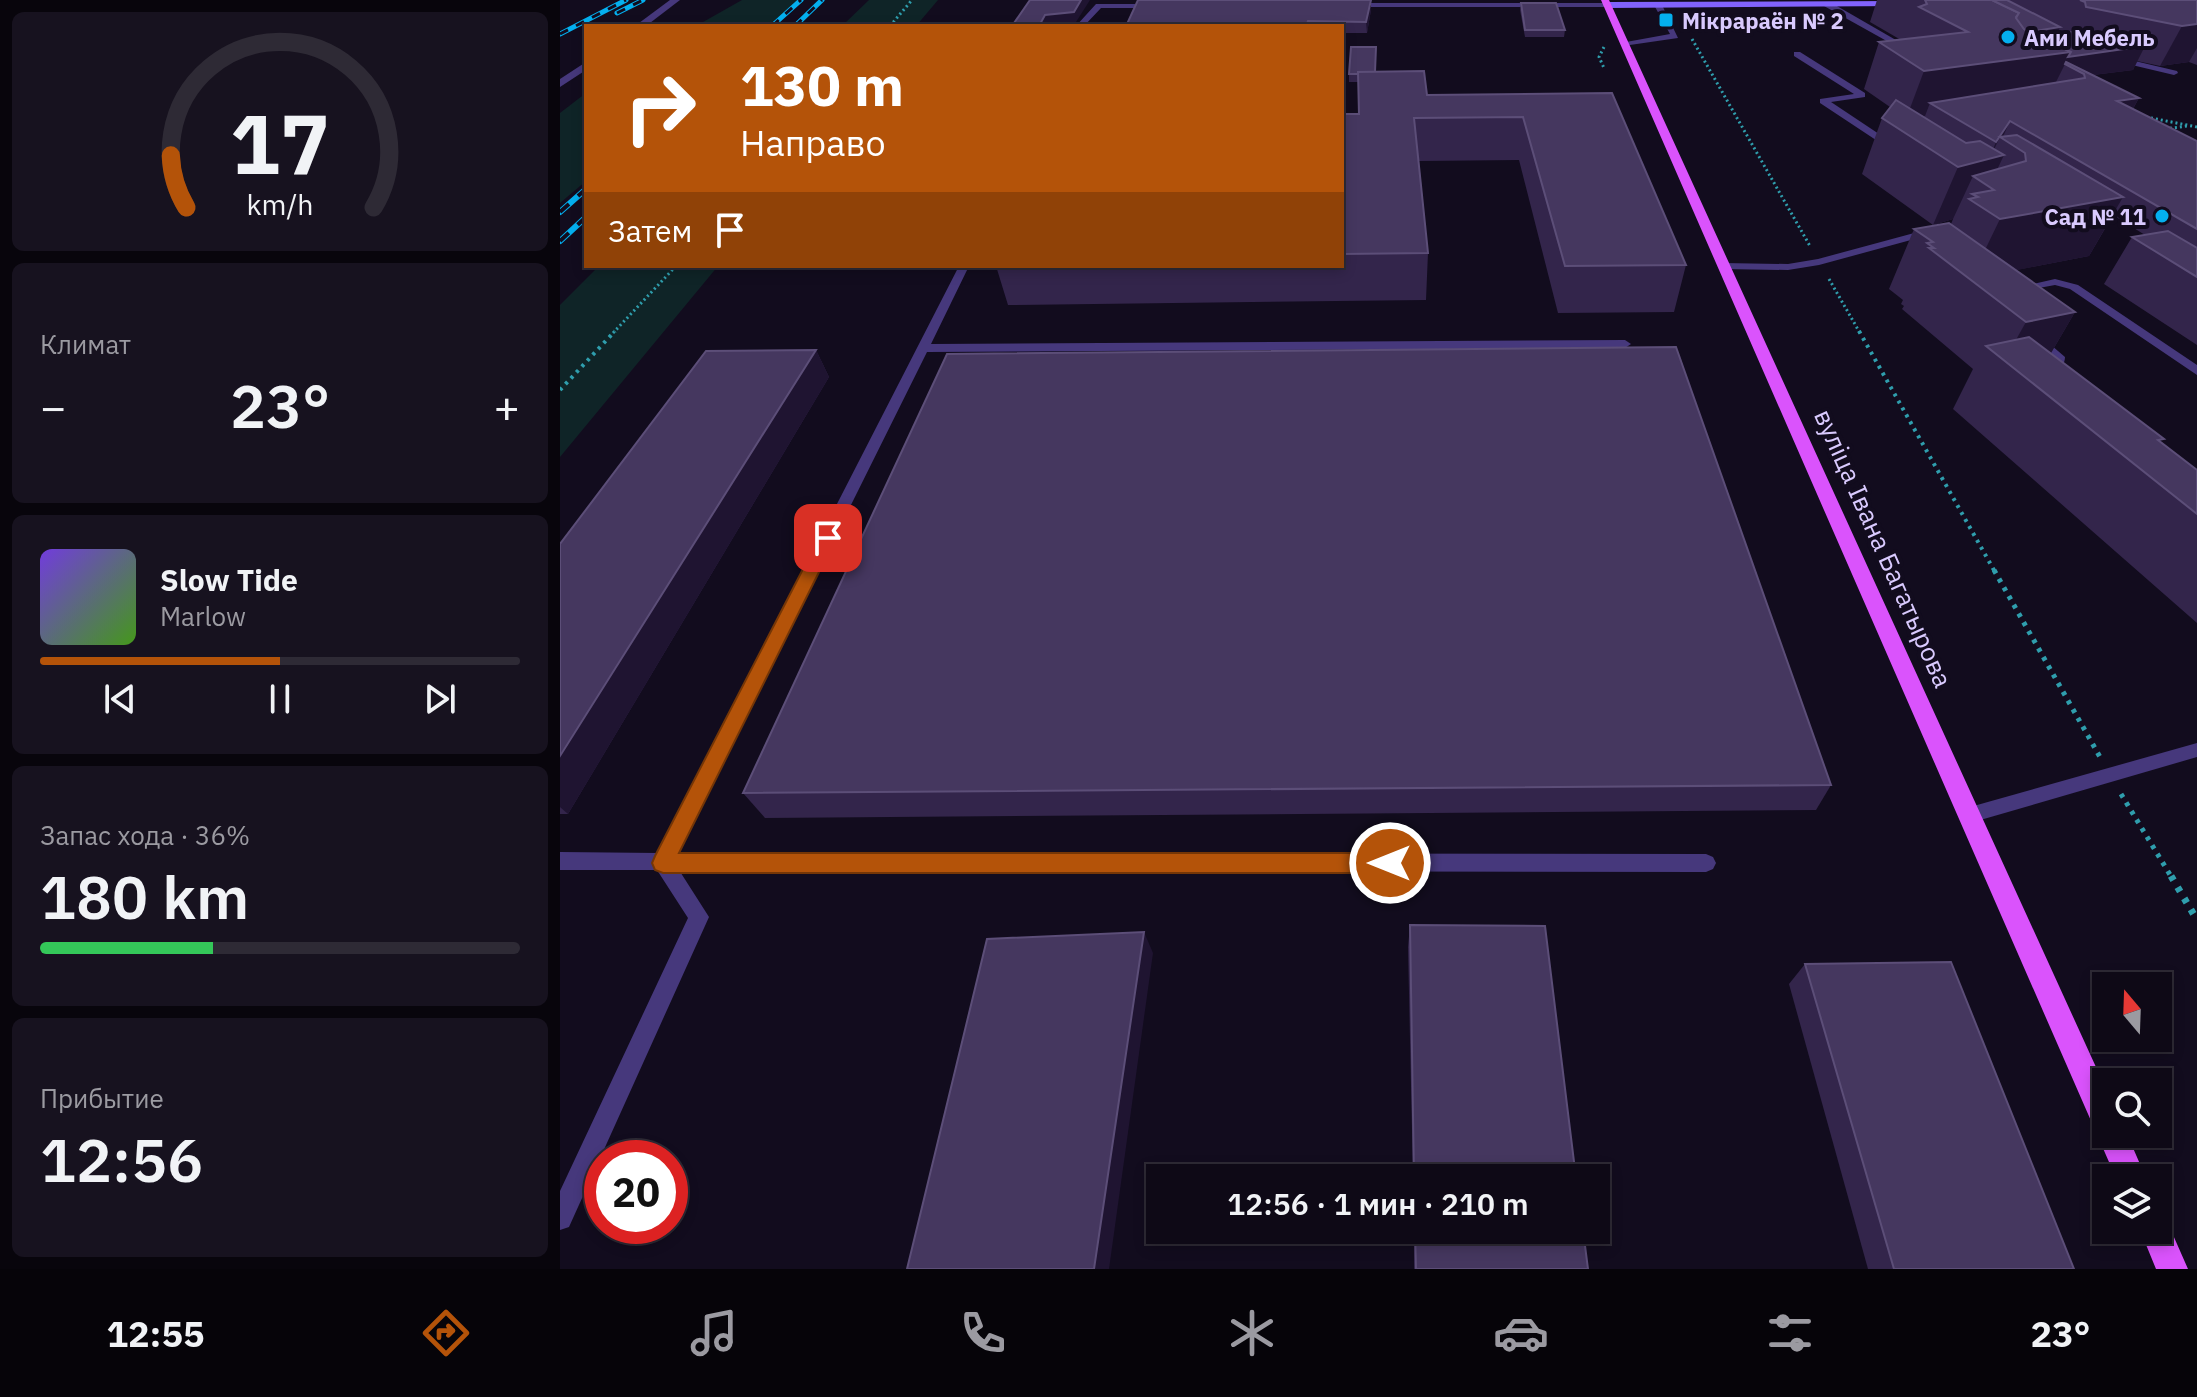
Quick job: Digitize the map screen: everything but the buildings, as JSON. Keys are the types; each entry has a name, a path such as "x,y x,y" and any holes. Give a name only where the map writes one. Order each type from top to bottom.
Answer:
{"main road":[{"path":"1607,2 1658,5 1676,2 1903,3"},
{"name":"вуліца Івана Багатырова","path":"1607,2 2092,1090"},
{"path":"2161,1244 2172,1269"}],"street":[{"path":"643,24 676,0"},
{"path":"560,84 584,66"}],"lane":[{"path":"1343,5 1607,2"},
{"path":"1082,24 1099,6 1157,3 1171,6"},
{"path":"1827,4 1904,47"},
{"path":"1626,44 1675,36 1658,5"},
{"path":"1797,54 1862,95 1823,101 1903,153"},
{"path":"2101,56 2174,73"},
{"path":"1868,130 1884,128"},
{"path":"1723,266 1788,267 1819,262 1934,230"},
{"path":"663,863 963,268"},
{"path":"2009,291 2064,283 2197,371"},
{"path":"2029,331 2059,357 2059,362 2042,384"},
{"path":"924,348 1625,344"},
{"path":"1970,815 2197,750"},
{"path":"560,861 1706,863"},
{"path":"560,1218 699,917 663,863"}],"path":[{"path":"892,24 912,0"},
{"path":"1689,33 2111,777 2197,920"},
{"path":"2142,116 2194,126"},
{"path":"2164,130 2194,126"},
{"path":"560,390 674,268"}],"green space":[{"path":"742,0 799,0 770,24 700,24"},
{"path":"869,0 938,0 918,24 844,24"},
{"path":"584,95 584,183 560,203 560,113"},
{"path":"597,268 716,268 560,457 560,305"}],"railway":[{"path":"560,34 626,0"},
{"path":"617,13 643,0"},
{"path":"774,24 801,0"},
{"path":"797,24 822,0"},
{"path":"560,212 584,191"},
{"path":"560,241 584,219"}],"place":[{"name":"Мікрараён № 2","path":"1666,20"},
{"name":"Ами Мебель","path":"2008,37"},
{"name":"Сад № 11","path":"2162,216"}],"route":[{"path":"828,538 663,863 1390,863"}]}
